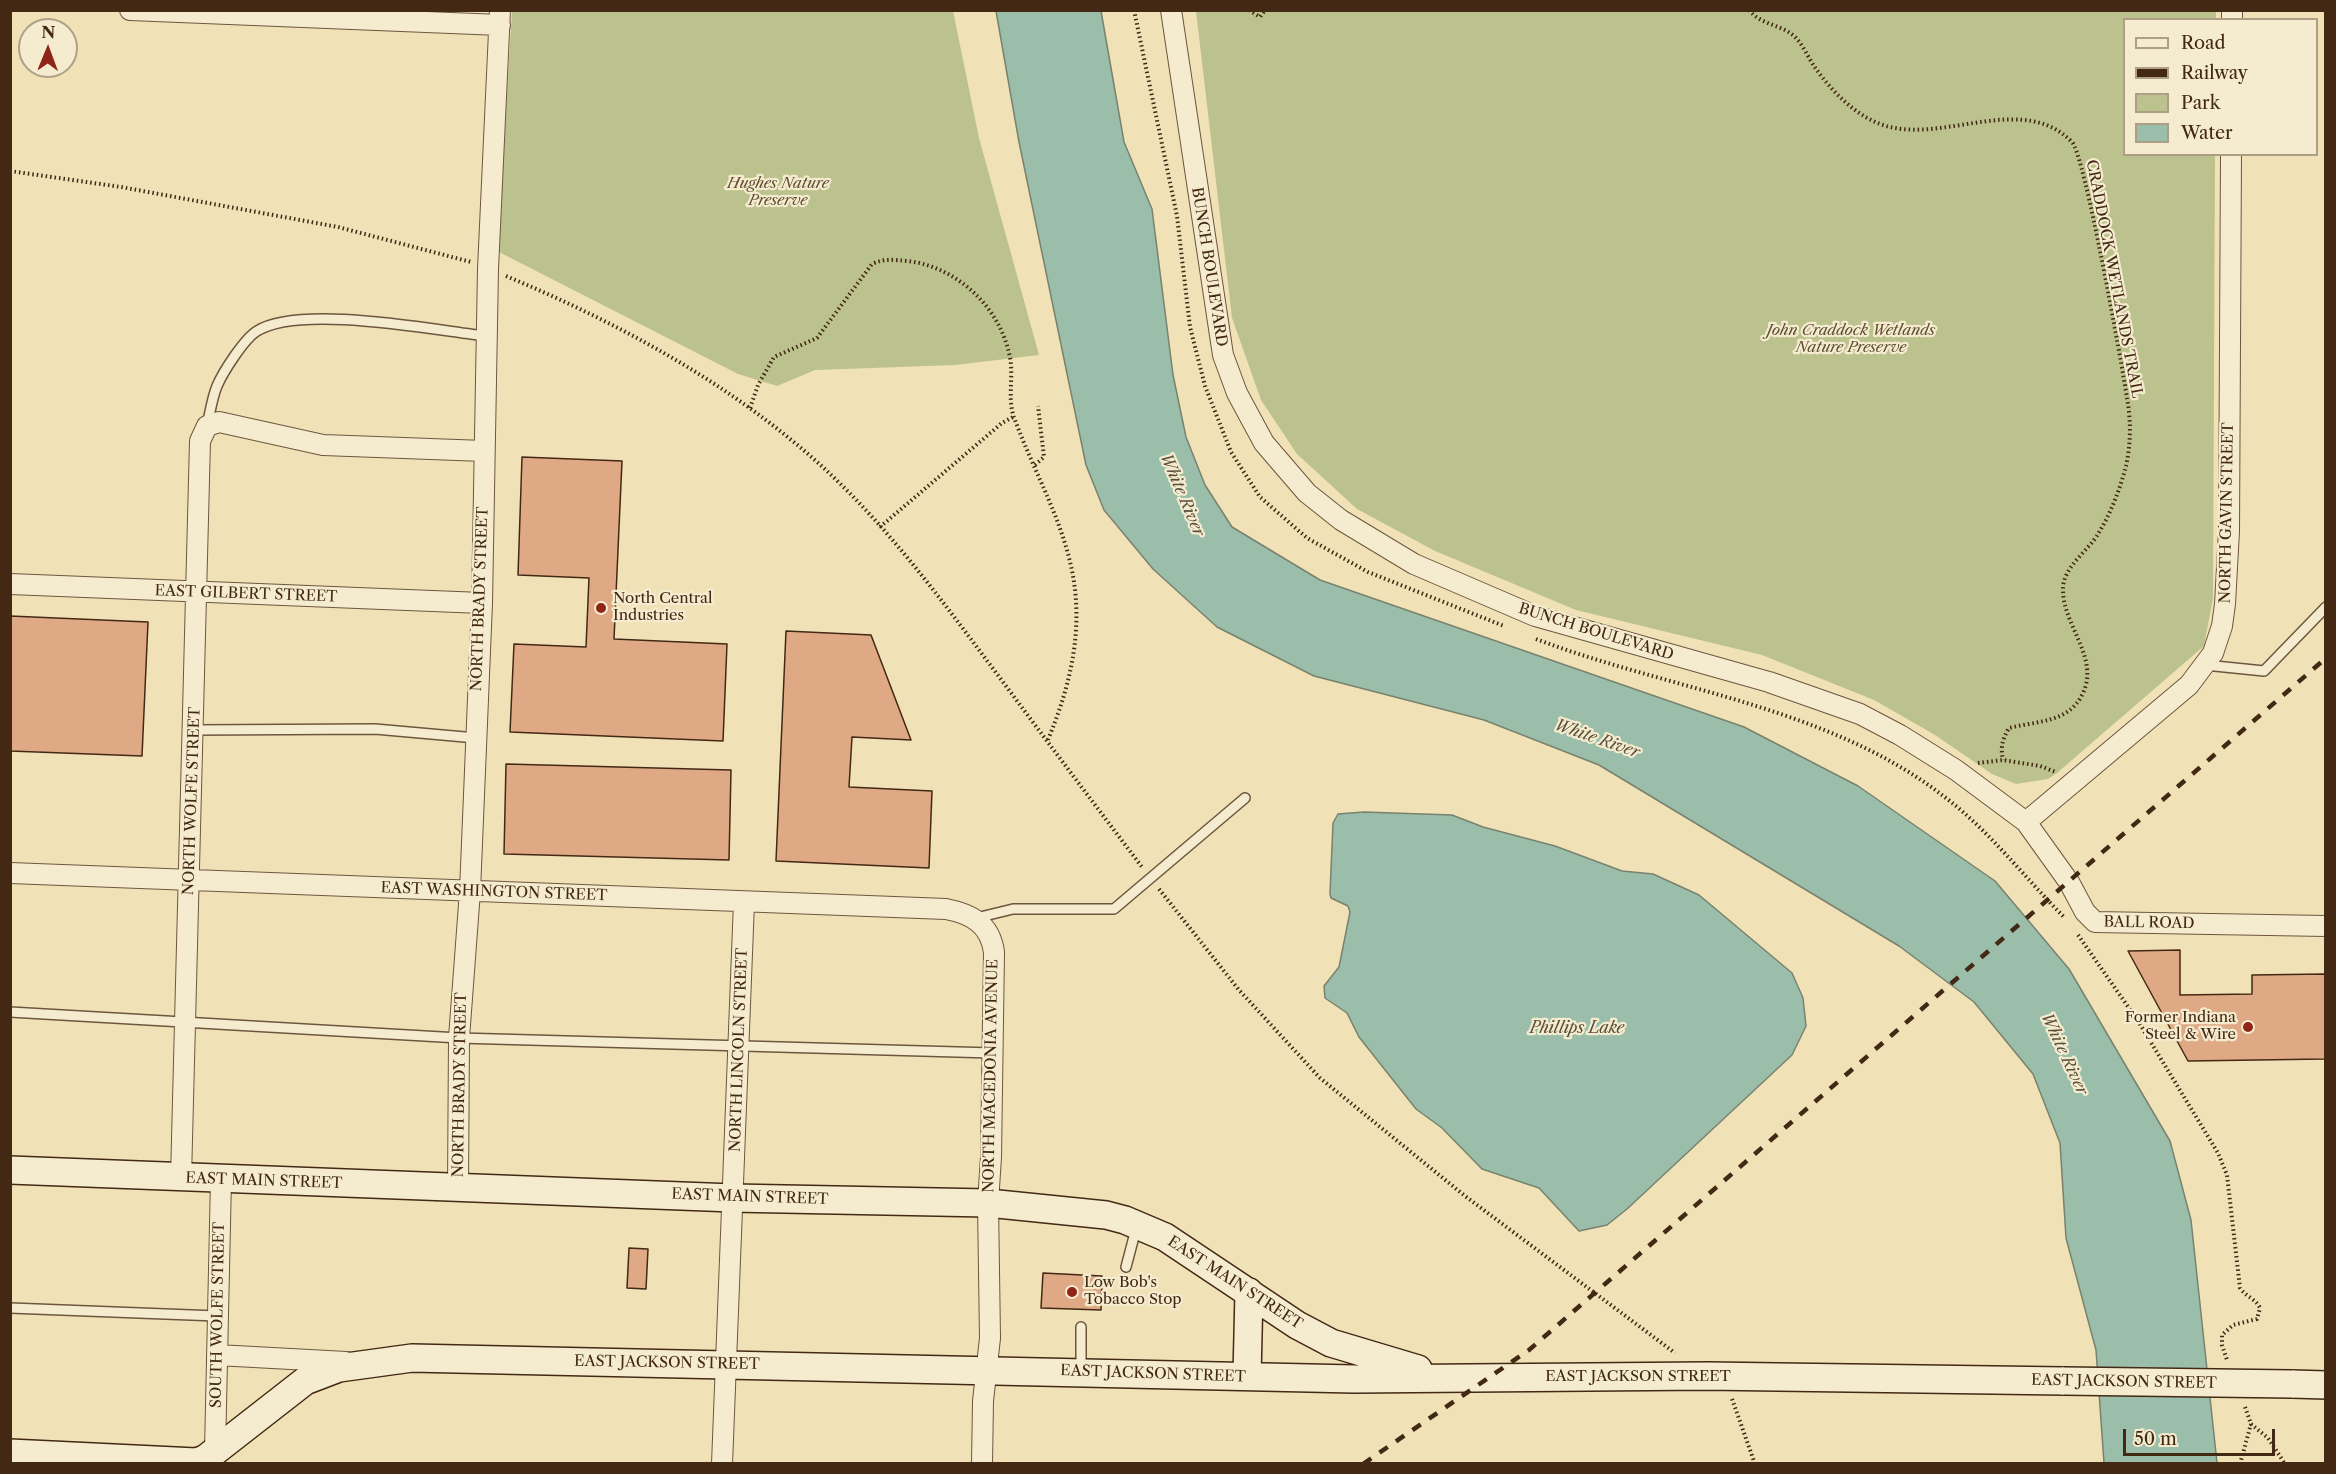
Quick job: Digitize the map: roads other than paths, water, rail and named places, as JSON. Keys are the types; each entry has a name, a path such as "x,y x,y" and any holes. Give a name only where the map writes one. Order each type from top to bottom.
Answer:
{"main road":[{"name":"EAST MAIN STREET","path":"10,1170 733,1198 988,1203 1106,1215 1137,1225 1165,1238 1331,1343 1383,1360 1449,1377"},
{"path":"1247,1376 1249,1292"},
{"name":"EAST JACKSON STREET","path":"10,1454 196,1462 215,1451 305,1381 339,1368 412,1358 987,1369 1354,1379 1707,1376 2325,1385"}],"street":[{"path":"130,10 500,18"},
{"name":"BUNCH BOULEVARD","path":"1171,10 1223,355 1237,393 1255,428 1279,461 1307,493 1341,520 1375,542 1476,592 1535,616 1769,682 1827,701 1900,735 1961,774 2026,822"},
{"name":"NORTH BRADY STREET","path":"458,1188 459,1038 470,891 482,603 488,269 500,18"},
{"name":"NORTH GAVIN STREET","path":"2026,822 2072,786 2189,685 2205,665 2218,640 2226,594 2229,531 2231,156"},
{"path":"207,426 219,422 323,445 484,451"},
{"name":"NORTH WOLFE STREET","path":"181,1178 183,1023 190,880 200,441 207,426"},
{"name":"EAST GILBERT STREET","path":"10,584 482,603"},
{"name":"BALL ROAD","path":"2026,822 2069,882 2085,912 2096,922 2325,926"},
{"name":"EAST WASHINGTON STREET","path":"10,873 946,909 963,912 976,918"},
{"name":"NORTH LINCOLN STREET","path":"722,1464 744,902"},
{"name":"NORTH MACEDONIA AVENUE","path":"976,918 989,933 992,942 993,1053 988,1203 990,1338 983,1401 982,1464"},
{"name":"SOUTH WOLFE STREET","path":"215,1451 221,1179"},
{"path":"217,1356 372,1364"}],"lane":[{"path":"207,426 217,386 231,363 255,332 271,324 293,318 332,319 486,336"},
{"path":"2205,665 2264,671 2325,607"},
{"path":"194,730 375,729 476,738"},
{"path":"976,918 1013,909 1114,909 1245,798"},
{"path":"10,1012 459,1038 993,1053"},
{"path":"1126,1267 1137,1225"},
{"path":"10,1308 217,1316"},
{"path":"1081,1327 1081,1372"}],"water":[{"name":"White River","path":"996,11 1101,11 1124,142 1152,209 1173,375 1186,437 1205,485 1232,527 1320,580 1744,727 1858,786 1995,881 2069,969 2170,1141 2191,1220 2217,1463 2104,1463 2096,1350 2066,1238 2060,1143 2033,1074 1974,1002 1899,946 1599,765 1484,720 1314,676 1217,627 1153,569 1104,510 1086,465 1019,142"},
{"name":"Phillips Lake","path":"1364,812 1452,815 1483,827 1555,846 1622,871 1653,874 1699,895 1792,973 1803,998 1806,1026 1792,1055 1627,1209 1607,1225 1579,1231 1539,1188 1482,1169 1442,1128 1416,1109 1359,1037 1347,1013 1325,998 1324,986 1339,967 1350,912 1348,906 1331,898 1330,894 1333,823 1338,814"}],"railway":[{"path":"1363,1464 1529,1350 2326,658"}],"place":[{"name":"North Central Industries","path":"601,608"},
{"name":"Former Indiana Steel & Wire","path":"2248,1027"},
{"name":"Low Bob's Tobacco Stop","path":"1072,1292"}],"park label":[{"name":"Hughes Nature Preserve","path":"778,192"},
{"name":"John Craddock Wetlands Nature Preserve","path":"1851,340"}]}
